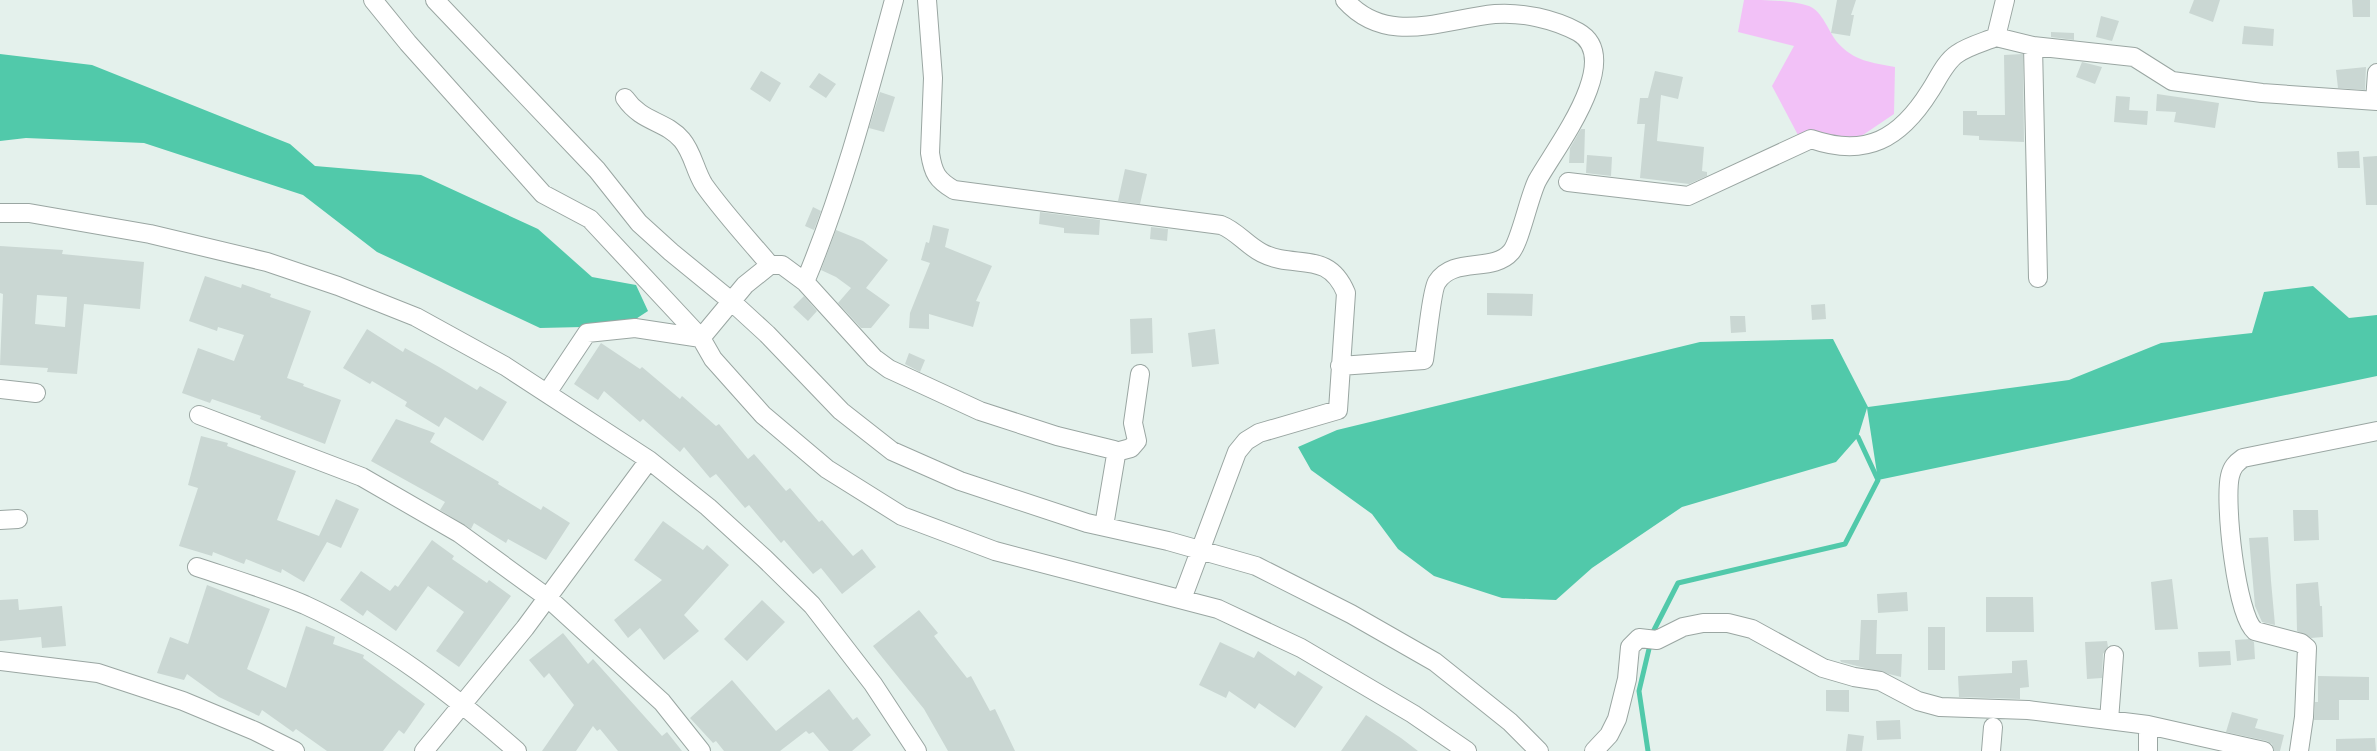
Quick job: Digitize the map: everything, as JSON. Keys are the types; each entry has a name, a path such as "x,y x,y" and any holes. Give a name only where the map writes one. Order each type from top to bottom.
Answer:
{"street":[{"path":"362,0 408,43"},
{"path":"373,0 408,43 543,194 590,219 700,338 713,359 764,415 827,469 902,516 995,551 1218,609 1301,648 1413,714 1467,751"},
{"path":"435,0 597,170 639,223 767,334 841,411 892,451 960,481 1104,526 1256,566 1351,614 1434,662 1510,722 1539,751"},
{"path":"805,282 818,252 850,159 894,0"},
{"path":"927,0 933,78 930,153 932,165 940,182 954,190 1221,225 1234,230 1249,245 1264,254 1323,266 1335,273 1346,293 1338,410 1259,433 1246,441 1237,452 1182,599"},
{"path":"1340,366 1424,360 1436,283 1447,272 1468,265 1501,260 1512,251 1536,182 1588,93 1595,57 1592,45 1583,35 1569,27 1542,19 1517,14 1494,14 1441,25 1395,26 1368,18 1345,0"},
{"path":"1996,37 2005,0"},
{"path":"1568,182 1688,196 1811,139 1838,147 1857,148 1875,144 1901,128 1920,107 1948,63 1957,54 1996,37 2032,46 2134,57 2172,81 2262,93 2376,101 2377,73"},
{"path":"2032,46 2038,278"},
{"path":"625,98 637,113 674,132 684,142 704,184 757,275"},
{"path":"0,213 29,213 150,234 267,262 338,286 416,318 505,366 649,460 708,507 812,604 873,684 917,751"},
{"path":"700,338 731,301 757,275 782,265 805,282 874,358 889,369 980,411 1057,436 1109,448 1116,452 1132,448 1137,441 1133,423 1140,374"},
{"path":"547,393 587,333 634,328 700,338"},
{"path":"0,389 36,393"},
{"path":"199,415 362,477 459,533 548,598 662,702 701,751"},
{"path":"2299,751 2304,717 2307,648 2301,644 2255,631 2250,626 2242,602 2231,540 2230,477 2234,465 2243,458 2377,431"},
{"path":"1104,526 1116,452"},
{"path":"424,751 548,598 649,460"},
{"path":"0,520 18,519"},
{"path":"197,567 304,605 387,649 463,703 517,751"},
{"path":"1594,751 1609,735 1617,719 1627,679 1630,647 1639,638 1657,640 1683,627 1703,623 1728,622 1752,629 1822,668 1854,677 1880,681 1918,701 1940,707 2028,710 2148,725 2264,751"},
{"path":"2109,720 2114,655"},
{"path":"0,661 98,673 183,701 255,731 295,751"},
{"path":"2148,725 2148,751"},
{"path":"1991,751 1993,727"}],"shaded area":[{"path":"1744,0 1785,1 1809,6 1825,22 1837,42 1850,53 1864,60 1895,67 1894,114 1857,139 1799,137 1772,86 1794,46 1738,32"},
{"path":"0,54 92,65 290,144 315,166 421,175 538,229 592,277 636,285 648,311 625,326 540,328 377,252 303,195 144,143 26,138 0,141"},
{"path":"2313,286 2349,318 2377,315 2377,376 1878,480 1867,408 1858,437 1836,462 1682,507 1592,568 1556,600 1502,598 1434,576 1398,549 1372,514 1311,470 1298,447 1337,430 1700,342 1833,339 1868,407 2069,380 2161,343 2252,333 2264,292"}],"building":[{"path":"1837,0 1856,0 1851,15 1854,15 1850,36 1831,33"},
{"path":"2194,0 2220,0 2213,22 2189,13"},
{"path":"2352,0 2370,0 2370,17 2353,17"},
{"path":"2101,16 2119,21 2112,41 2096,37"},
{"path":"2244,26 2274,29 2273,46 2242,44"},
{"path":"2051,32 2074,33 2074,40 2051,37"},
{"path":"2023,54 2024,142 1979,140 1979,136 1963,135 1963,111 1977,111 1977,115 2005,115 2004,55"},
{"path":"2082,62 2102,67 2095,84 2076,77"},
{"path":"2366,67 2365,90 2338,88 2336,70"},
{"path":"761,71 781,83 770,102 750,89"},
{"path":"1655,71 1683,77 1678,99 1661,95 1657,141 1704,147 1702,171 1707,172 1707,176 1689,184 1640,178 1645,124 1637,124 1640,98 1648,98"},
{"path":"819,73 836,84 826,98 809,87"},
{"path":"880,92 895,97 884,132 869,128"},
{"path":"2157,94 2219,103 2215,128 2174,122 2176,112 2156,111"},
{"path":"2116,96 2130,97 2129,110 2148,111 2147,125 2114,122"},
{"path":"1581,129 1585,129 1584,163 1569,163 1570,148"},
{"path":"2359,151 2360,168 2338,168 2337,152"},
{"path":"1587,155 1612,157 1611,176 1586,173"},
{"path":"2377,156 2377,205 2366,205 2363,157"},
{"path":"1125,169 1147,174 1140,204 1118,201"},
{"path":"813,207 821,211 814,230 805,226"},
{"path":"1040,212 1100,220 1099,235 1064,233 1064,228 1039,224"},
{"path":"933,225 949,229 945,247 992,266 976,301 980,302 973,327 929,314 929,329 909,328 910,313 930,263 921,260 926,242 929,243"},
{"path":"1151,227 1168,229 1167,241 1150,239"},
{"path":"836,230 863,241 888,260 866,288 890,305 871,328 861,328 838,303 851,288 836,277 821,270"},
{"path":"0,246 63,250 62,254 144,262 140,309 84,304 77,374 47,372 48,368 0,365 3,294 0,293","holes":["37,295 67,297 65,327 35,324"]},
{"path":"205,276 241,288 242,284 271,294 270,297 311,311 287,378 341,400 325,444 260,419 261,416 212,399 210,403 182,393 198,348 234,361 244,335 218,327 217,331 189,321"},
{"path":"1487,293 1533,294 1532,316 1487,315"},
{"path":"804,296 817,311 808,321 793,307"},
{"path":"1825,304 1826,319 1812,320 1811,305"},
{"path":"1730,316 1745,316 1746,332 1731,333"},
{"path":"1152,318 1153,353 1131,354 1130,319"},
{"path":"367,329 403,352 405,348 477,390 480,386 507,402 483,441 445,417 439,427 405,406 407,402 372,381 370,384 343,368"},
{"path":"1215,329 1219,364 1192,367 1188,333"},
{"path":"601,343 640,369 642,367 680,399 682,396 716,426 719,424 748,459 754,454 786,491 790,488 819,522 822,520 853,556 862,549 876,567 842,594 821,568 813,574 784,540 781,543 749,505 745,508 716,474 710,478 684,447 680,452 643,419 640,422 604,391 598,400 574,384"},
{"path":"909,353 925,360 920,372 905,364"},
{"path":"396,419 435,433 430,442 499,482 498,484 541,510 543,506 570,523 546,560 508,539 506,543 474,523 471,529 440,510 445,502 371,461"},
{"path":"201,436 228,443 227,446 296,471 277,520 319,536 336,499 359,509 341,548 327,542 304,582 282,569 281,573 246,559 244,564 213,552 212,556 179,546 198,488 188,485"},
{"path":"2293,510 2318,510 2319,540 2294,541"},
{"path":"663,521 703,550 707,545 729,565 684,615 699,631 664,660 640,628 628,638 614,620 662,580 634,560"},
{"path":"2268,537 2275,625 2262,622 2255,606 2249,538"},
{"path":"432,540 454,556 452,559 487,583 489,580 511,596 459,667 436,651 464,612 428,586 396,631 367,610 363,616 340,600 361,571 390,591 395,585 398,587"},
{"path":"2172,579 2178,629 2155,630 2151,582"},
{"path":"2318,582 2320,606 2322,606 2323,637 2311,638 2297,631 2296,584"},
{"path":"207,585 270,609 247,669 286,688 306,626 335,637 333,644 364,655 363,658 425,704 404,734 399,730 383,751 327,751 296,729 293,732 262,710 259,716 219,697 187,674 184,680 157,673 170,637 188,644"},
{"path":"1907,592 1908,611 1878,613 1877,594"},
{"path":"1986,597 2033,597 2034,632 1986,632"},
{"path":"18,599 19,610 62,606 66,646 42,648 41,637 0,641 0,600"},
{"path":"762,600 785,622 747,661 724,639"},
{"path":"919,610 938,633 934,636 967,678 971,676 990,711 995,709 1015,751 948,751 924,709 873,646"},
{"path":"1861,620 1877,620 1876,654 1902,654 1901,677 1841,662 1840,660 1859,660"},
{"path":"1928,627 1945,627 1945,670 1928,670"},
{"path":"563,633 588,664 593,659 662,736 667,732 682,751 618,751 600,729 597,731 593,726 576,751 542,751 574,705 549,673 544,678 529,660"},
{"path":"2249,639 2254,642 2255,659 2237,661 2235,640"},
{"path":"2107,641 2108,647 2103,654 2102,678 2087,679 2085,642"},
{"path":"1220,642 1254,658 1258,651 1295,676 1298,671 1323,687 1295,728 1259,703 1255,709 1229,691 1226,698 1199,685"},
{"path":"2230,651 2231,665 2199,667 2198,652"},
{"path":"2027,660 2029,687 2020,688 2020,699 1959,697 1958,676 2012,673 2012,661"},
{"path":"2318,676 2369,677 2369,700 2339,700 2339,720 2314,720 2315,702 2318,702"},
{"path":"732,680 776,731 829,689 853,720 857,717 871,735 852,751 829,751 813,732 809,734 806,731 780,751 724,751 716,741 713,743 690,718"},
{"path":"1826,690 1849,690 1849,712 1826,711"},
{"path":"2232,712 2258,719 2255,728 2284,735 2280,751 2274,751 2272,744 2267,741 2226,732"},
{"path":"1366,715 1401,738 1418,751 1341,751"},
{"path":"1900,720 1901,739 1877,740 1876,721"},
{"path":"1848,734 1864,736 1862,751 1846,751"},
{"path":"2375,738 2376,751 2336,751 2336,739"}],"waterway":[{"path":"1648,751 1639,691 1653,632 1678,583 1845,544 1878,480 1858,437"}]}
